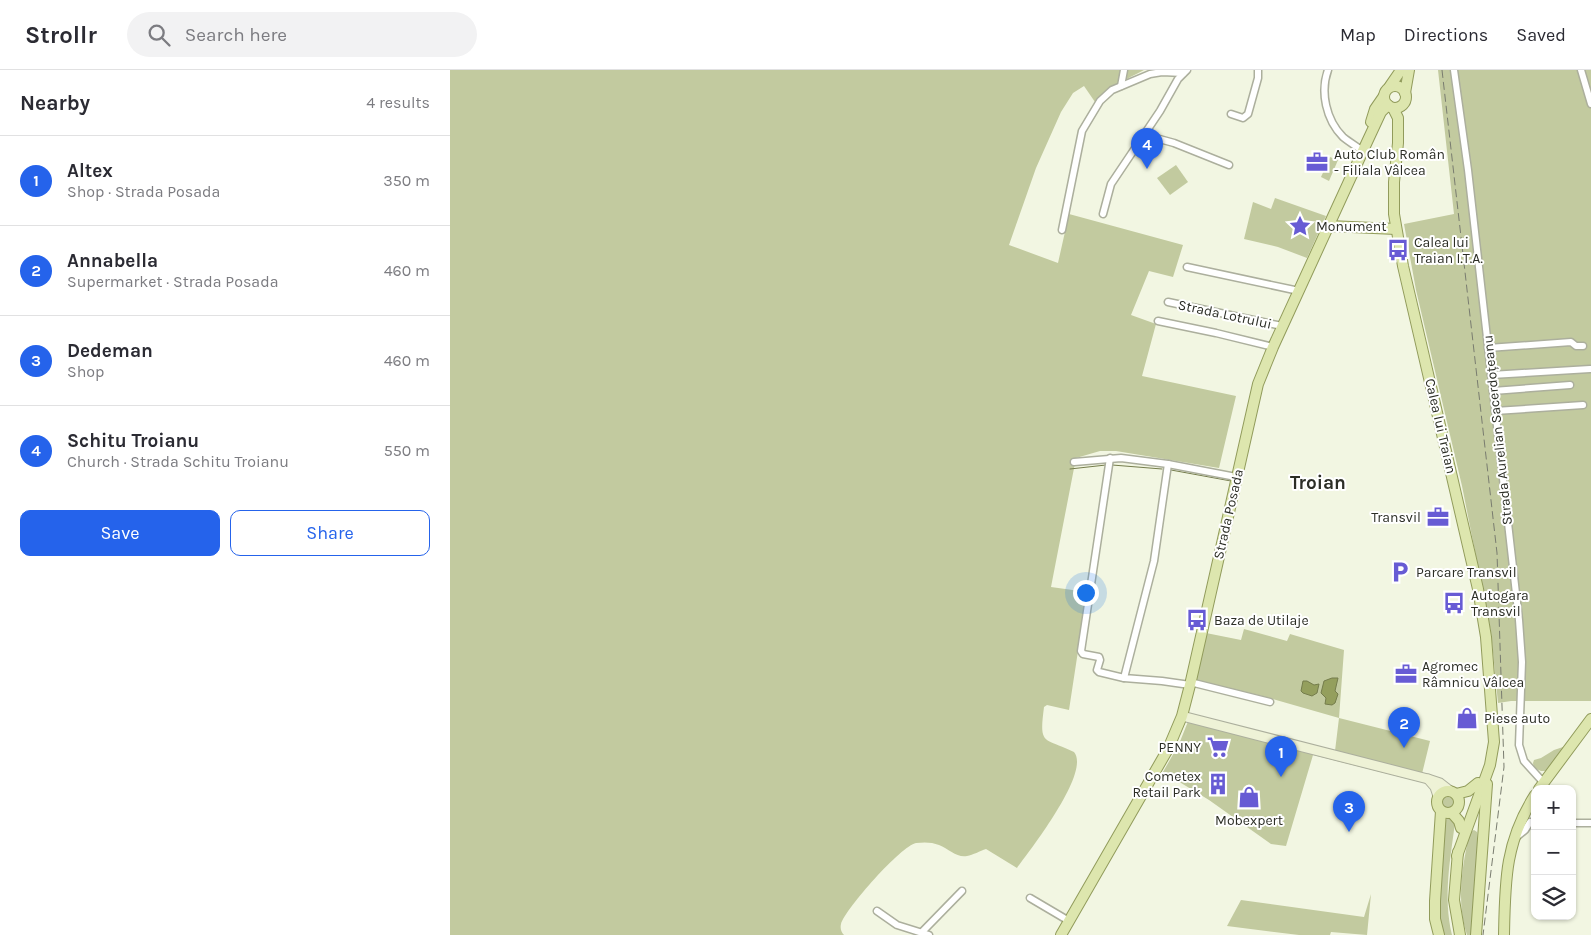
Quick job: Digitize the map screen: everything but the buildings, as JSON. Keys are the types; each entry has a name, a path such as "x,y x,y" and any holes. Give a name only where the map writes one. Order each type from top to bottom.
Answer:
{"main road":[{"path":"1390,86 1398,86 1405,97 1400,106 1388,103 1385,91 1401,70"},
{"name":"Calea lui Traian","path":"1398,143 1402,132 1409,70"},
{"name":"Strada Posada","path":"1061,935 1165,754 1182,716 1255,395 1282,326 1365,146 1375,109 1388,103"},
{"name":"Calea lui Traian","path":"1388,103 1398,118 1398,143 1394,182 1396,229 1409,293 1477,579 1486,637 1494,742 1488,774 1465,827"},
{"path":"1329,226 1396,229"},
{"name":"Calea lui Traian","path":"1460,935 1454,900 1455,871 1465,827 1487,751 1491,710"},
{"path":"1541,785 1591,719"},
{"path":"1476,935 1488,774"},
{"path":"1478,783 1471,789 1442,792 1438,796 1437,806 1465,827 1478,825 1483,828"},
{"path":"1446,812 1455,811 1459,804 1459,797 1452,792"},
{"path":"1504,935 1506,871 1513,840 1531,801"},
{"path":"1439,935 1435,901 1446,812"}],"street":[{"path":"1121,86 1124,70"},
{"path":"1230,114 1243,118 1248,114 1258,78 1258,70"},
{"path":"1328,70 1324,90 1325,102 1332,121 1344,137 1365,146"},
{"name":"Strada Aurelian Sacerdoțeanu","path":"1454,70 1468,170 1520,620 1522,670 1519,745 1524,761 1541,785"},
{"path":"1581,70 1591,104"},
{"path":"1062,230 1082,131 1100,101 1112,90 1156,73 1185,72"},
{"path":"1102,214 1111,184 1185,72"},
{"path":"1146,133 1229,165"},
{"path":"1187,267 1299,291"},
{"name":"Strada Lotrului","path":"1168,302 1282,326"},
{"path":"1158,321 1273,347"},
{"path":"1488,348 1571,342 1576,346 1583,346"},
{"path":"1491,375 1590,369"},
{"path":"1493,391 1570,385"},
{"path":"1495,411 1582,406"},
{"path":"1074,462 1110,458 1168,464 1236,477"},
{"path":"1110,458 1081,652 1099,658 1097,670 1099,672 1124,678 1190,684 1270,702"},
{"path":"1124,678 1154,561 1168,464"},
{"path":"1182,716 1428,779 1440,783 1452,792"},
{"path":"1428,779 1435,787 1438,796"},
{"path":"1526,809 1531,821"},
{"path":"1576,823 1591,823"},
{"path":"1513,840 1531,824"},
{"path":"922,932 962,891"},
{"path":"1030,898 1069,921"},
{"path":"877,911 897,925 929,935"}],"shaded area":[{"path":"450,70 1144,70 1118,84 1095,102 1084,86 1073,93 1061,112 1036,168 1009,245 1058,263 1069,214 1183,245 1173,277 1149,271 1131,315 1156,324 1142,376 1236,396 1219,468 1116,451 1100,451 1076,458 1051,587 1087,592 1069,710 1047,705 1044,707 1042,728 1046,739 1074,752 1077,762 1074,776 1057,810 1017,868 986,849 972,855 963,856 936,844 928,842 916,843 887,866 863,892 841,924 841,930 844,935 450,935"},
{"path":"1438,70 1591,70 1591,701 1511,701 1498,703 1491,632 1462,486 1416,290 1404,224 1454,214"},
{"path":"1330,157 1338,160 1329,181 1321,177"},
{"path":"1176,165 1188,182 1170,195 1157,178"},
{"path":"1275,198 1326,216 1307,258 1278,247 1244,239 1253,202 1271,209"},
{"path":"1244,629 1287,641 1290,634 1344,650 1339,718 1196,680 1206,633 1241,640"},
{"path":"1338,678 1335,691 1338,694 1335,703 1332,705 1325,704 1326,698 1321,693 1324,681"},
{"path":"1303,681 1314,685 1319,684 1317,693 1312,696 1303,693 1301,691"},
{"path":"1191,714 1264,735 1335,751 1339,718 1430,741 1420,782 1313,755 1286,846 1271,844 1209,800 1163,772 1179,744"},
{"path":"1566,746 1547,771 1534,768 1534,760"},
{"path":"1448,794 1456,802 1448,810 1440,802"},
{"path":"1450,817 1455,823 1449,865 1448,893 1449,921 1452,935 1442,935 1439,921 1444,821"},
{"path":"1474,830 1477,832 1478,861 1473,935 1467,935 1462,910 1461,884 1470,832"},
{"path":"1371,894 1367,935 1331,932 1330,935 1299,935 1227,926 1241,900 1364,917"}],"waterway":[{"path":"1070,469 1106,465"},
{"path":"1112,465 1162,469"},
{"path":"1171,470 1231,481"}],"railway":[{"path":"1442,70 1497,553 1504,767 1483,935"}],"place":[{"name":"Auto Club Român - Filiala Vâlcea","path":"1317,162"},
{"name":"Schitu Troianu","path":"1147,169"},
{"name":"Monument","path":"1300,226"},
{"name":"Calea lui Traian I.T.A.","path":"1398,250"},
{"name":"Transvil","path":"1438,517"},
{"name":"Parcare Transvil","path":"1400,572"},
{"name":"Autogara Transvil","path":"1454,603"},
{"name":"Baza de Utilaje","path":"1197,620"},
{"name":"Agromec Râmnicu Vâlcea","path":"1406,674"},
{"name":"Piese auto","path":"1467,718"},
{"name":"PENNY","path":"1218,747"},
{"name":"Annabella","path":"1404,748"},
{"name":"Altex","path":"1281,777"},
{"name":"Cometex Retail Park","path":"1218,784"},
{"name":"Mobexpert","path":"1249,797"},
{"name":"Dedeman","path":"1349,832"}],"district":[{"name":"Troian","path":"1318,482"}]}
